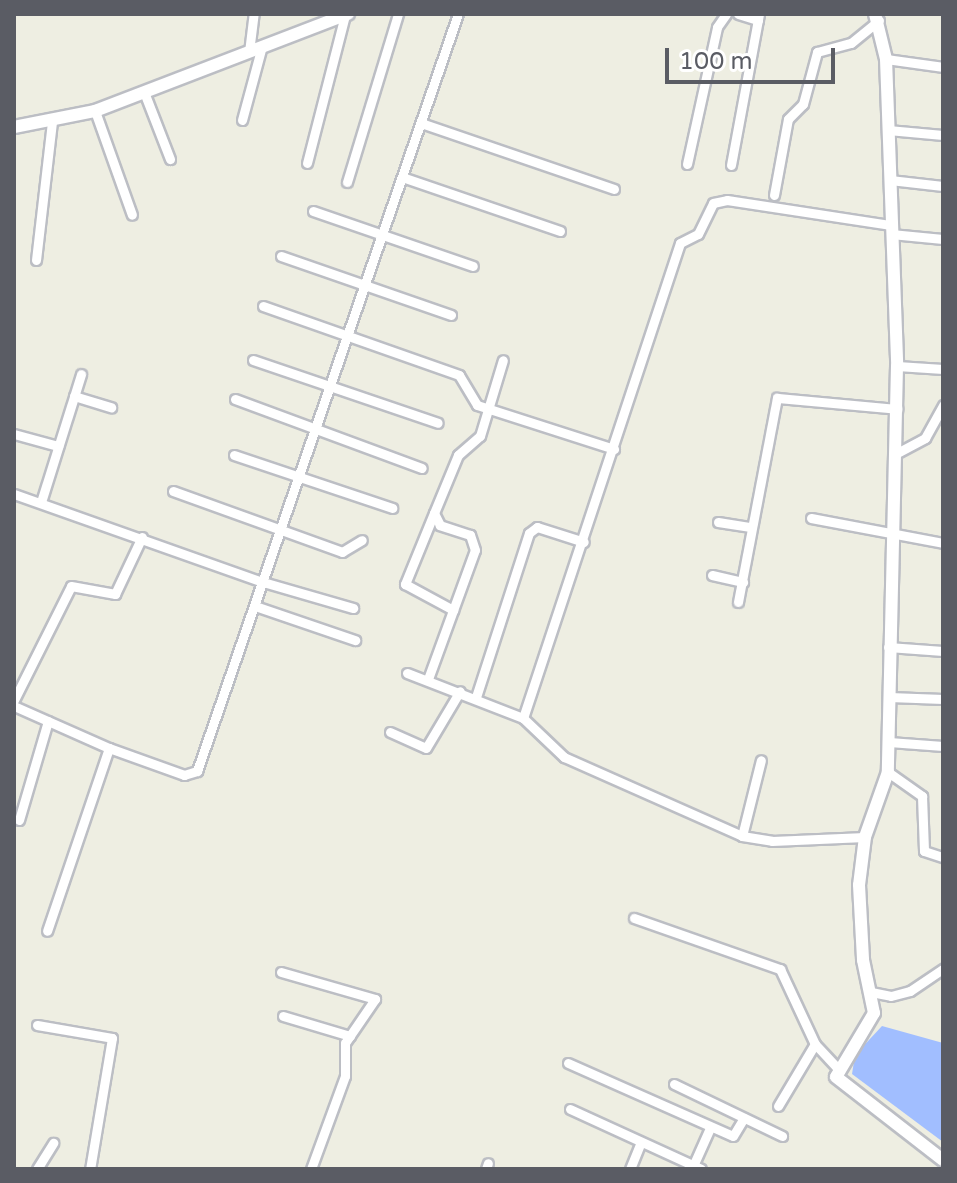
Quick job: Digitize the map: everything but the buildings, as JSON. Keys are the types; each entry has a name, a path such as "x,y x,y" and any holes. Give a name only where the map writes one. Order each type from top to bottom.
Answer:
{"street":[{"path":"249,52 254,14"},
{"path":"347,182 398,14"},
{"path":"14,706 109,748 184,775 197,771 458,14"},
{"path":"687,164 717,27 726,14"},
{"path":"731,165 759,17 738,14"},
{"path":"14,127 95,111 347,15"},
{"path":"307,163 347,15"},
{"path":"838,1069 874,1013 863,960 859,885 865,837 888,772 888,647 898,409 886,59 877,17"},
{"path":"774,195 788,119 803,104 817,52 851,43 877,17"},
{"path":"242,120 262,46"},
{"path":"886,59 943,67"},
{"path":"144,92 170,159"},
{"path":"95,111 132,215"},
{"path":"36,260 52,121"},
{"path":"421,123 614,189"},
{"path":"888,130 943,135"},
{"path":"402,177 560,231"},
{"path":"890,180 943,186"},
{"path":"523,718 584,542 680,243 698,234 713,203 727,200 943,239"},
{"path":"313,211 473,266"},
{"path":"281,256 451,315"},
{"path":"263,306 459,375 471,400 614,449"},
{"path":"253,360 438,423"},
{"path":"453,610 405,584 458,455 480,436 503,360"},
{"path":"897,366 943,369"},
{"path":"41,502 81,374"},
{"path":"74,396 111,407"},
{"path":"738,602 777,398 898,409"},
{"path":"235,399 422,468"},
{"path":"897,453 925,438 943,405"},
{"path":"14,434 58,446"},
{"path":"234,455 392,508"},
{"path":"173,491 342,552 362,540"},
{"path":"14,494 263,582 353,608"},
{"path":"428,679 475,541 440,525 434,513"},
{"path":"811,518 943,543"},
{"path":"718,522 751,527"},
{"path":"476,697 529,533 537,527 584,542"},
{"path":"14,700 71,586 115,594 142,537"},
{"path":"712,575 743,582"},
{"path":"255,606 355,640"},
{"path":"888,647 943,651"},
{"path":"407,673 476,697 523,718 564,757 742,836 772,841 865,837"},
{"path":"390,732 426,748 460,691"},
{"path":"889,697 943,699"},
{"path":"19,820 48,721"},
{"path":"889,742 943,746"},
{"path":"47,931 109,748"},
{"path":"742,836 761,760"},
{"path":"888,772 922,796 924,851 943,857"},
{"path":"634,918 780,969 815,1044 838,1069 840,1084 943,1160"},
{"path":"871,992 891,996 910,991 926,985 943,969"},
{"path":"281,972 375,999 347,1040 346,1065 311,1169"},
{"path":"283,1016 347,1040"},
{"path":"37,1025 112,1038 90,1169"},
{"path":"778,1106 815,1044"},
{"path":"568,1063 733,1136 744,1118"},
{"path":"674,1084 782,1136"},
{"path":"570,1109 641,1142 680,1165 697,1167 710,1128"},
{"path":"630,1169 641,1142"},
{"path":"37,1169 53,1143"}],"water":[{"path":"882,1026 943,1043 943,1142 852,1074 855,1055"}]}
